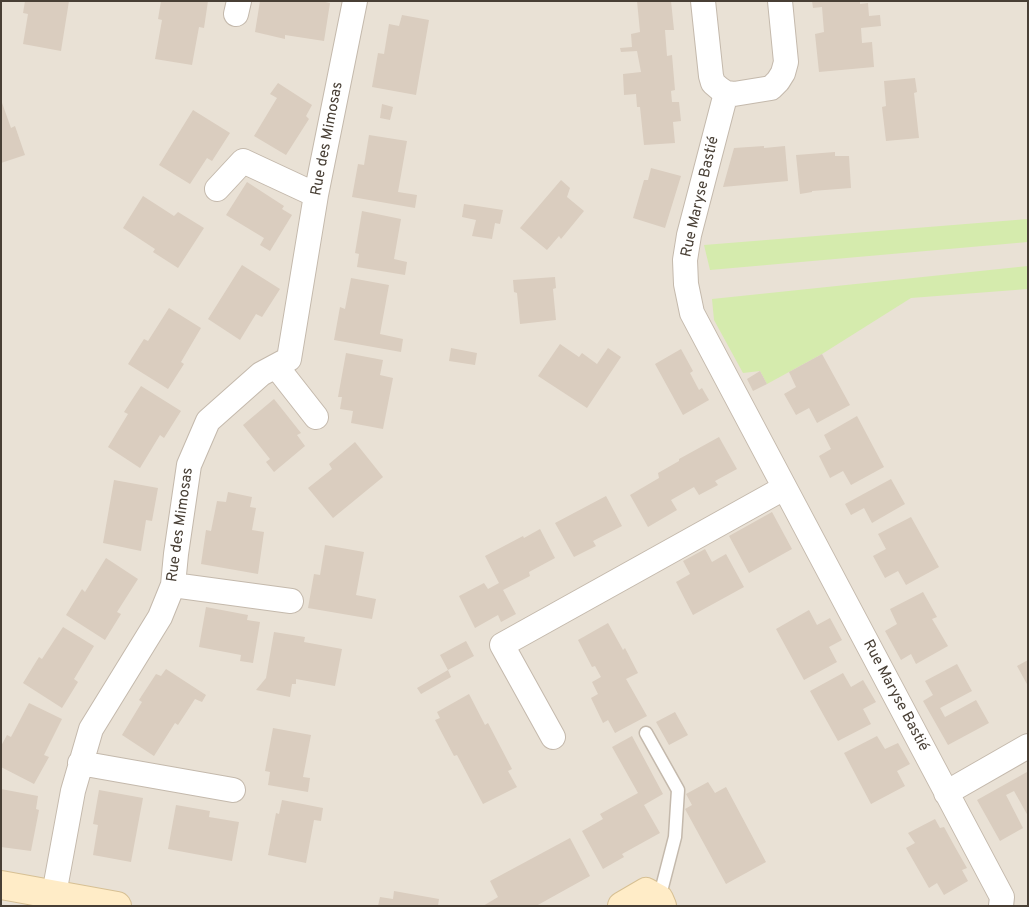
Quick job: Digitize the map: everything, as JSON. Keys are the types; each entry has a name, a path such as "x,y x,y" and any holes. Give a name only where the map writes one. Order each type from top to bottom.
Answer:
{"street":[{"name":"Rue des Mimosas","path":"54,894 73,791 91,729 160,617 173,585 189,465 208,421 261,374 290,358 316,195 355,1"},
{"path":"703,1 711,76 713,82 726,93 743,93 771,88 783,73 786,62 780,1"},
{"name":"Rue Maryse Bastié","path":"726,93 689,234 685,260 686,284 692,313 1002,897 1001,906"},
{"path":"217,188 243,161 316,195"},
{"path":"276,366 316,417"},
{"path":"552,737 502,645 784,488"},
{"path":"173,585 291,601"},
{"path":"946,793 1028,746"},
{"path":"80,763 233,790"},
{"path":"1,885 117,906"},
{"path":"622,906 646,892 661,902"}],"lane":[{"path":"646,733 678,790 675,837 661,902"}],"shaded area":[{"path":"1,1 1028,1 1028,906 1,906"}],"green space":[{"path":"1028,219 1028,242 710,270 704,245"},
{"path":"1028,266 1028,289 911,298 822,354 767,384 760,371 743,373 714,320 712,299"}],"building":[{"path":"25,1 69,1 61,51 23,44 28,14 23,13"},
{"path":"161,1 208,1 204,28 199,27 192,65 155,59 162,20 158,19"},
{"path":"260,1 321,1 330,3 324,41 285,35 285,39 255,32"},
{"path":"637,1 671,1 674,30 665,30 667,56 672,55 675,90 671,91 672,102 679,102 681,121 673,122 675,143 644,145 640,107 637,107 636,94 624,95 623,74 641,72 637,51 621,52 620,48 632,47 631,34 640,32"},
{"path":"812,1 860,1 860,4 868,3 869,16 880,15 881,26 861,28 862,43 872,42 874,67 819,72 815,34 824,32 822,7 813,8"},
{"path":"402,15 429,20 416,95 372,87 378,53 384,54 389,24 399,26"},
{"path":"915,78 917,92 914,93 919,138 886,141 882,107 886,106 884,81"},
{"path":"278,83 312,105 306,116 309,119 286,155 254,136 277,98 270,94"},
{"path":"1,100 11,128 15,126 25,155 1,163"},
{"path":"382,104 393,107 390,120 380,118"},
{"path":"193,110 230,133 212,161 207,158 190,184 159,165"},
{"path":"369,135 407,141 398,192 417,195 415,208 352,197 358,164 364,165"},
{"path":"764,146 764,148 785,146 788,181 723,187 734,148"},
{"path":"835,152 835,156 849,156 851,188 812,191 800,194 796,155"},
{"path":"651,168 681,176 665,228 633,218 644,180 648,180"},
{"path":"561,180 570,188 567,197 584,211 561,239 559,236 547,250 520,228"},
{"path":"247,182 284,206 282,209 292,215 270,251 260,245 264,238 226,215"},
{"path":"143,196 174,216 178,212 204,228 178,268 153,252 155,249 123,228"},
{"path":"464,204 503,210 500,224 495,223 492,239 472,236 476,220 462,217"},
{"path":"362,211 401,219 394,259 407,262 405,275 357,267 359,254 355,253"},
{"path":"242,265 280,289 262,317 256,314 240,340 208,319"},
{"path":"555,277 556,288 553,289 556,320 520,324 517,293 514,292 513,280"},
{"path":"351,278 389,285 380,334 403,339 401,352 334,340 340,307 345,309"},
{"path":"169,308 201,328 181,362 184,364 168,389 128,364 144,339 148,341"},
{"path":"560,344 579,357 582,353 597,364 608,348 621,357 587,408 538,376"},
{"path":"451,348 477,353 475,365 449,361"},
{"path":"681,349 693,371 690,373 699,390 702,388 709,400 683,415 655,364"},
{"path":"346,353 383,360 380,375 393,378 383,429 351,423 353,411 340,409 342,397 338,397"},
{"path":"822,354 850,405 817,423 809,408 796,415 784,394 796,387 789,372"},
{"path":"760,371 767,384 753,391 747,379"},
{"path":"141,386 181,411 164,438 160,435 140,468 108,447 128,414 124,412"},
{"path":"274,399 301,433 297,435 305,446 274,472 266,462 270,459 243,425"},
{"path":"857,416 884,467 851,485 843,471 830,478 819,456 831,449 824,435"},
{"path":"719,437 737,469 715,481 718,485 699,495 694,487 671,500 677,510 648,527 630,495 659,478 658,473 679,461 679,459"},
{"path":"355,442 383,477 333,518 308,488 332,469 329,464"},
{"path":"891,479 905,504 872,523 864,508 851,515 845,504"},
{"path":"114,480 158,488 152,521 146,520 141,551 103,543"},
{"path":"228,492 252,497 250,507 256,508 252,530 264,532 258,574 201,564 206,530 211,531 217,501 226,502"},
{"path":"606,496 622,526 593,541 596,546 574,557 555,523"},
{"path":"772,512 792,549 749,573 729,536"},
{"path":"911,517 939,567 906,585 898,571 885,578 873,556 886,549 878,534"},
{"path":"540,529 555,558 529,572 530,576 503,590 516,614 501,622 498,615 475,628 459,596 484,583 488,589 499,583 485,556"},
{"path":"325,545 364,552 356,595 376,599 372,619 308,608 314,574 320,575"},
{"path":"705,549 712,562 726,554 744,587 693,615 676,582 690,574 683,561"},
{"path":"106,558 138,579 117,612 121,614 105,640 66,615 82,589 85,592"},
{"path":"923,592 937,617 932,619 948,646 916,664 911,654 901,660 885,631 897,624 890,609"},
{"path":"206,607 248,615 247,620 260,622 253,663 240,661 241,655 199,647"},
{"path":"809,610 817,625 830,618 842,640 829,647 837,662 804,680 776,629"},
{"path":"608,623 623,650 625,648 638,673 626,679 647,716 615,733 608,720 603,723 591,698 598,694 592,682 601,677 595,666 592,667 578,640"},
{"path":"63,627 94,646 74,679 78,682 62,708 23,683 39,657 42,659"},
{"path":"274,632 305,637 304,642 342,649 335,686 296,679 296,684 292,684 290,697 256,690 266,678"},
{"path":"466,641 474,656 448,670 440,655"},
{"path":"1028,660 1028,686 1017,666"},
{"path":"957,664 972,691 940,708 945,717 976,700 989,723 948,745 923,701 933,695 925,681"},
{"path":"166,669 206,695 202,702 195,699 178,725 175,723 154,756 122,735 142,702 139,700 156,674 161,676"},
{"path":"448,670 451,677 421,694 417,688"},
{"path":"843,673 851,687 863,680 876,702 863,709 871,724 838,741 810,691"},
{"path":"469,694 485,725 488,723 512,769 508,771 517,787 483,804 457,755 454,756 435,720 440,718 437,712"},
{"path":"29,703 62,719 44,755 49,757 34,784 1,767 1,746 7,735 11,737"},
{"path":"675,712 688,735 669,745 656,722"},
{"path":"273,728 311,735 303,777 310,778 308,792 268,785 270,772 265,771"},
{"path":"632,736 663,794 644,805 660,833 622,854 624,857 603,869 582,831 603,819 600,814 638,793 612,747"},
{"path":"877,736 885,749 898,743 910,764 897,771 905,786 871,804 844,753"},
{"path":"1027,772 1028,816 1014,791 1006,795 1023,828 1000,841 977,800"},
{"path":"708,782 715,793 726,787 766,862 726,884 685,809 692,805 686,794"},
{"path":"1,789 38,796 36,809 39,810 31,851 1,847"},
{"path":"99,790 143,798 131,862 93,855 98,825 93,824"},
{"path":"282,800 323,808 321,821 314,820 306,863 268,855 276,813 279,814"},
{"path":"176,805 210,811 209,817 239,822 232,861 168,849"},
{"path":"935,819 940,828 944,827 967,868 962,870 968,881 944,895 937,883 929,888 906,848 915,843 908,833"},
{"path":"570,838 590,876 536,906 483,906 498,897 490,881"},
{"path":"394,891 439,899 438,906 378,906 380,897 393,899"}]}
